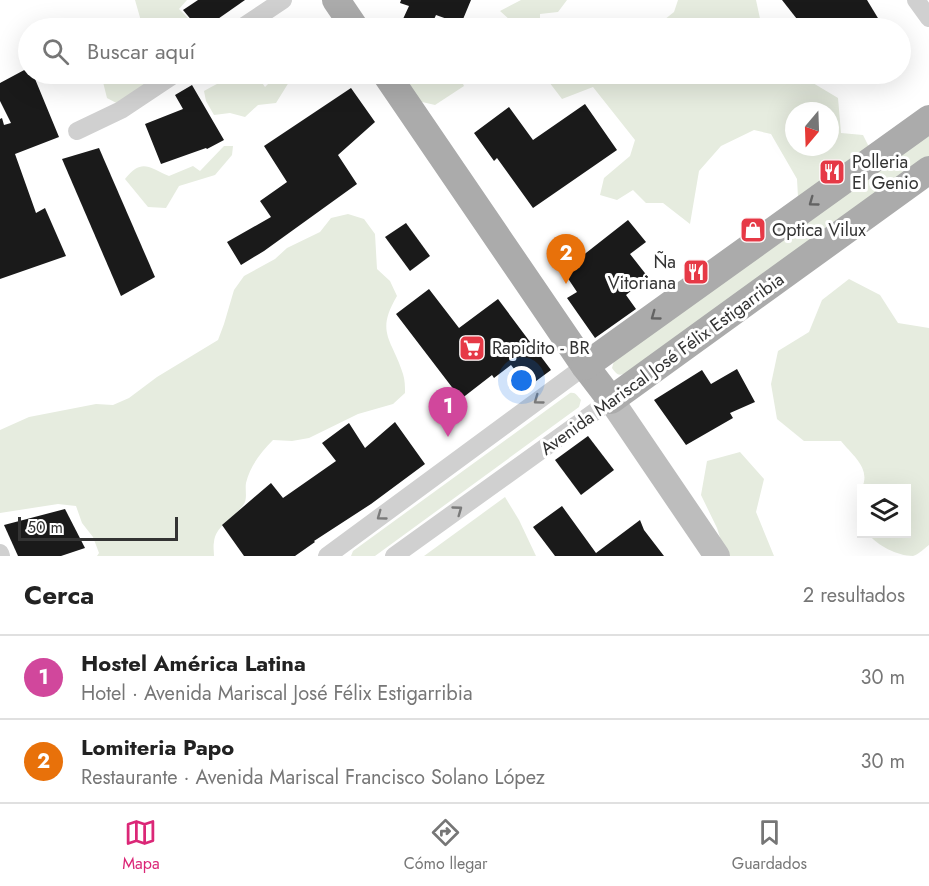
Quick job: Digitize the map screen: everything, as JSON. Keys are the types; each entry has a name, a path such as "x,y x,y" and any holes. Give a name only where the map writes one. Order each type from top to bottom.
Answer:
{"main road":[{"path":"336,0 348,18"},
{"path":"393,84 585,366 611,400"},
{"path":"585,366 929,119"},
{"name":"Avenida Mariscal José Félix Estigarribia","path":"611,400 929,171"}],"street":[{"path":"256,18 283,0"},
{"path":"916,0 929,18"},
{"path":"77,131 121,110 160,84"},
{"path":"327,556 585,366"},
{"path":"611,400 717,556"},
{"name":"Avenida Mariscal José Félix Estigarribia","path":"394,556 611,400"}],"shaded area":[{"path":"135,0 187,0 179,9 188,18 140,18"},
{"path":"521,0 567,0 558,12 540,14 540,18 508,18 500,11"},
{"path":"678,0 756,0 760,18 666,18 674,12"},
{"path":"104,84 153,84 122,106 107,98"},
{"path":"216,84 263,84 265,87 268,84 288,84 276,103 258,105 245,117 230,113 214,115 206,101 204,91"},
{"path":"399,84 463,84 464,86 435,105 418,101"},
{"path":"551,84 815,84 838,98 838,102 785,102 785,156 839,156 839,110 841,133 863,135 871,151 798,197 797,179 771,134 754,130 721,146 699,171 690,224 663,203 646,203 633,190 617,200 600,195 604,178 630,156 635,140 593,87 562,99"},
{"path":"929,135 929,156 624,374 616,373 612,368 614,361"},
{"path":"224,146 233,146 232,155 215,175 179,186 166,208 148,207 125,179 141,166 150,167 169,176 193,166 200,171"},
{"path":"348,214 364,219 375,234 377,269 390,281 397,296 390,309 386,328 390,344 404,376 405,393 393,404 358,414 309,438 292,441 273,440 260,454 250,471 246,483 245,502 219,530 214,545 214,556 97,556 99,553 93,537 82,523 76,506 58,504 0,513 0,430 29,417 96,404 113,405 129,398 157,377 218,340 234,290 244,276 275,259 287,248 320,232 331,218"},
{"path":"849,279 880,295 898,323 929,328 929,545 913,556 888,549 872,538 911,538 911,484 863,484 862,468 841,441 804,441 777,419 771,384 778,351 809,332 822,300"},
{"path":"570,393 575,394 581,400 579,407 375,556 351,556 353,551"},
{"path":"740,452 764,479 756,512 774,556 726,556 717,528 701,495 707,461"},
{"path":"505,497 536,556 424,556"}],"building":[{"path":"198,0 245,0 219,18 190,18 183,10"},
{"path":"401,0 471,0 464,18 444,18 436,15 435,18 403,18 409,6 400,3"},
{"path":"782,0 867,0 878,18 796,18"},
{"path":"18,73 18,84 37,84 59,137 15,154 36,213 45,208 66,256 0,279 0,119 2,118 4,125 11,123 0,101 0,83"},
{"path":"192,85 224,140 207,149 161,164 145,124 183,109 175,95"},
{"path":"351,88 375,122 338,155 357,184 241,265 227,242 271,217 260,201 287,182 264,146"},
{"path":"585,104 617,150 533,208 497,158 494,161 474,133 509,107 533,140"},
{"path":"99,148 155,277 121,296 62,159"},
{"path":"628,220 646,242 630,254 648,277 626,295 636,309 595,338 567,298 577,292 563,271"},
{"path":"406,223 430,256 410,271 385,237"},
{"path":"429,289 459,328 498,299 551,370 528,387 511,365 494,378 492,375 461,399 396,314"},
{"path":"737,369 755,402 730,413 733,418 686,445 654,400 702,370 711,384"},
{"path":"395,422 425,464 295,556 244,556 222,525 271,483 283,498 336,461 322,443 349,423 365,448"},
{"path":"588,436 614,470 581,495 555,460"},
{"path":"562,506 596,553 640,520 644,530 664,556 555,556 533,527"},
{"path":"65,509 85,548 61,556 18,556 4,525"}],"place":[{"name":"Polleria El Genio","path":"832,172"},
{"name":"Optica Vilux","path":"753,230"},
{"name":"Ña Vitoriana","path":"696,272"},
{"name":"Lomiteria Papo","path":"566,284"},
{"name":"Rapidito - BR","path":"472,348"},
{"name":"Hostel América Latina","path":"448,437"}]}
